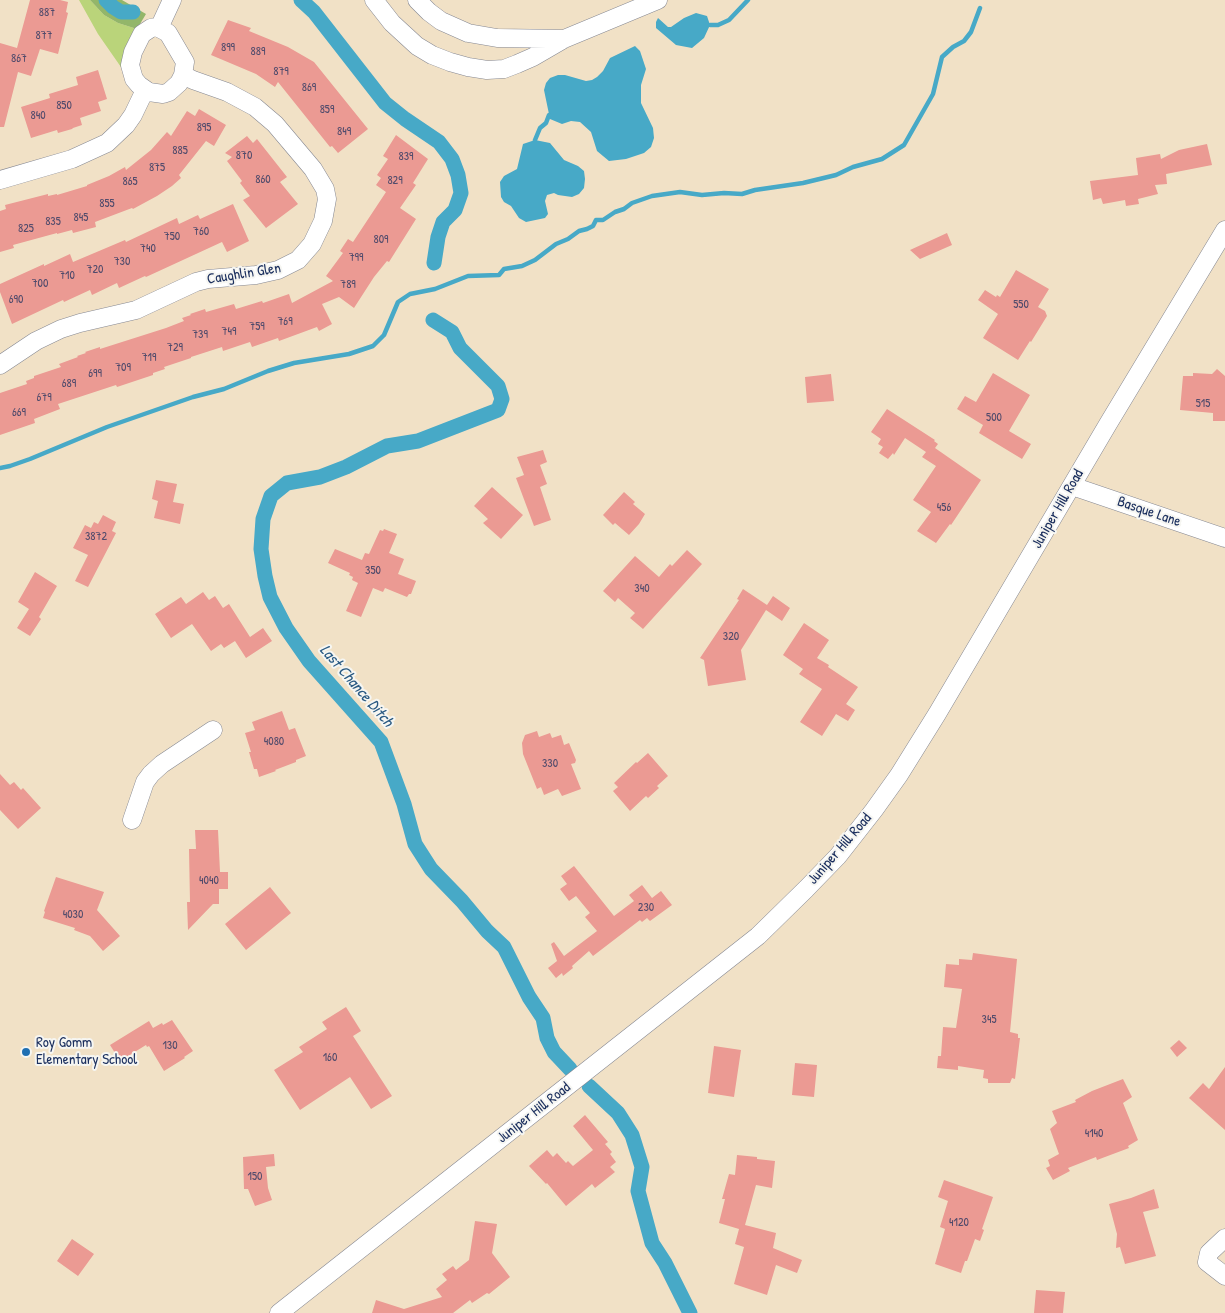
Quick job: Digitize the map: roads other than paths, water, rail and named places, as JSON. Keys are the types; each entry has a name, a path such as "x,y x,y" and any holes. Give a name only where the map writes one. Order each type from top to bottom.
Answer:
{"street":[{"path":"159,28 172,0"},
{"path":"374,0 392,23 417,46 450,62 487,70 504,69 533,57 564,39 639,3 658,0"},
{"path":"416,0 441,21 468,34 497,38 564,39"},
{"path":"159,28 168,33 185,62 183,75 175,88 169,92 155,94 145,90 134,78 131,72 131,58 146,30 159,28"},
{"name":"Caughlin Glen","path":"0,365 36,341 61,329 136,310 196,282 208,279 256,275 278,270 298,260 312,244 323,221 327,199 325,189 313,169 275,124 254,107 227,92 183,75"},
{"path":"0,180 72,159 106,143 126,125 145,90"},
{"name":"Juniper Hill Road","path":"279,1313 758,936 806,889 855,836 899,774 937,714 1225,230"},
{"name":"Basque Lane","path":"1072,486 1225,538"},
{"path":"132,820 141,791 151,774 162,764 213,730"},
{"path":"1225,1238 1209,1253 1207,1262 1225,1276"}],"water":[{"path":"696,13 707,16 710,25 704,38 692,48 676,45 656,28 658,18 668,27 671,27 684,18"},
{"path":"635,46 640,51 646,69 641,85 641,103 653,128 654,138 651,147 644,153 626,159 609,161 597,151 591,132 580,122 571,121 562,124 550,119 544,90 550,78 558,75 586,81 592,80 603,71 610,58"},
{"path":"535,140 550,143 564,160 584,171 585,179 584,188 579,194 572,197 554,193 547,195 545,201 548,214 545,218 526,222 519,218 511,206 504,202 501,197 500,182 504,176 517,169 523,144"}],"waterway":[{"name":"Last Chance Ditch","path":"106,0 121,12 133,12"},
{"name":"Last Chance Ditch","path":"301,0 314,12 385,103 439,142 452,159 458,175 461,193 455,210 443,222 438,237 434,263"},
{"path":"710,25 718,25 729,20 748,0"},
{"path":"0,468 30,459 107,427 193,397 224,389 268,371 294,363 349,354 373,346 384,335 398,302 410,294 435,289 468,276 499,275 504,269 522,266 535,260 556,244 568,239 579,231 593,226 596,220 603,220 632,203 652,196 680,192 702,195 742,194 836,175 853,167 882,159 904,145 933,94 942,57 953,47 964,41 971,32 980,8"},
{"path":"535,140 540,128 546,123 549,115"},
{"name":"Last Chance Ditch","path":"433,320 452,332 460,348 498,386 502,399 498,410 418,441 387,446 346,467 320,477 287,483 271,496 263,519 261,549 265,576 270,597 286,628 309,661 381,742 404,804 415,844 431,869 504,947 529,997 543,1018 547,1038 554,1052 570,1069"},
{"name":"Last Chance Ditch","path":"589,1086 618,1113 632,1135 642,1167 638,1191 652,1243 665,1263 690,1313"}],"place":[{"name":"Roy Gomm Elementary School","path":"26,1052"}]}
